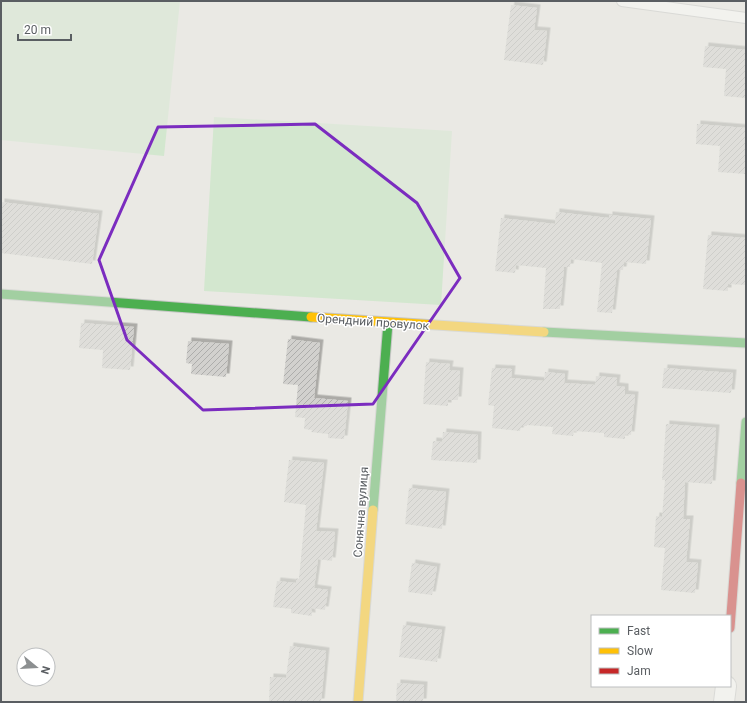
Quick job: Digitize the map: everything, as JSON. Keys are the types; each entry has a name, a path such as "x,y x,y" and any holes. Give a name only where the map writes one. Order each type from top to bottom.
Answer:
{"street":[{"name":"Орендний провулок","path":"1,294 388,323 746,343"},
{"name":"Сонячна вулиця","path":"358,702 388,323"},
{"path":"731,615 746,422"},
{"path":"724,702 726,687"}],"lane":[{"path":"622,1 746,18"}],"highlighted area":[{"path":"315,124 417,203 460,278 373,404 203,410 127,340 99,260 158,127"}],"green space":[{"path":"1,1 180,1 164,156 1,140"},
{"path":"214,117 452,131 441,305 204,291"}],"building":[{"path":"511,5 537,8 534,30 547,31 543,65 504,60"},
{"path":"705,46 746,50 746,98 724,96 726,69 703,67"},
{"path":"697,124 746,128 746,174 718,172 720,146 696,144"},
{"path":"1,202 99,214 92,264 1,253"},
{"path":"556,212 609,218 609,215 651,219 646,264 624,262 623,270 617,270 612,313 597,312 602,263 571,259 570,267 564,267 560,309 543,309 546,268 516,265 515,273 495,271 501,218 555,224"},
{"path":"708,235 746,238 746,285 728,284 728,291 703,289"},
{"path":"81,323 134,327 130,370 102,368 103,350 79,348"},
{"path":"288,339 320,343 314,398 348,401 344,439 328,438 328,434 311,432 312,430 304,429 305,418 295,417 298,385 283,384"},
{"path":"188,341 229,344 226,377 191,374 192,364 186,363"},
{"path":"426,362 450,364 449,370 460,371 458,400 448,400 448,406 423,404"},
{"path":"492,368 512,369 511,378 544,381 545,372 565,374 564,383 595,385 596,376 617,378 616,386 625,387 625,394 635,395 631,435 625,434 625,439 604,437 604,433 574,431 573,436 552,434 553,427 527,425 521,426 520,431 492,428 494,406 488,405"},
{"path":"664,368 733,373 731,393 662,388"},
{"path":"666,424 716,428 712,484 685,482 683,519 690,519 686,562 698,563 695,593 661,590 665,548 654,547 656,516 662,517 665,480 662,480"},
{"path":"443,432 478,435 477,463 431,460 433,441 442,442"},
{"path":"289,460 324,463 316,531 335,532 332,561 318,559 314,588 328,590 325,610 311,608 312,616 291,613 291,609 273,607 277,581 296,583 296,578 299,579 306,505 284,502"},
{"path":"409,488 446,492 442,529 405,524"},
{"path":"412,563 437,567 432,595 408,592"},
{"path":"403,625 442,630 437,662 399,657"},
{"path":"290,646 326,651 321,702 269,702 270,677 286,678"},
{"path":"397,683 424,685 423,702 396,702"}],"traffic: fast":[{"path":"1,294 311,317"},
{"path":"373,510 388,323"},
{"path":"544,332 746,343"},
{"path":"741,483 746,422"}],"traffic: slow":[{"path":"311,317 544,332"},
{"path":"358,702 373,510"}],"traffic: jam":[{"path":"731,615 741,483"}]}
